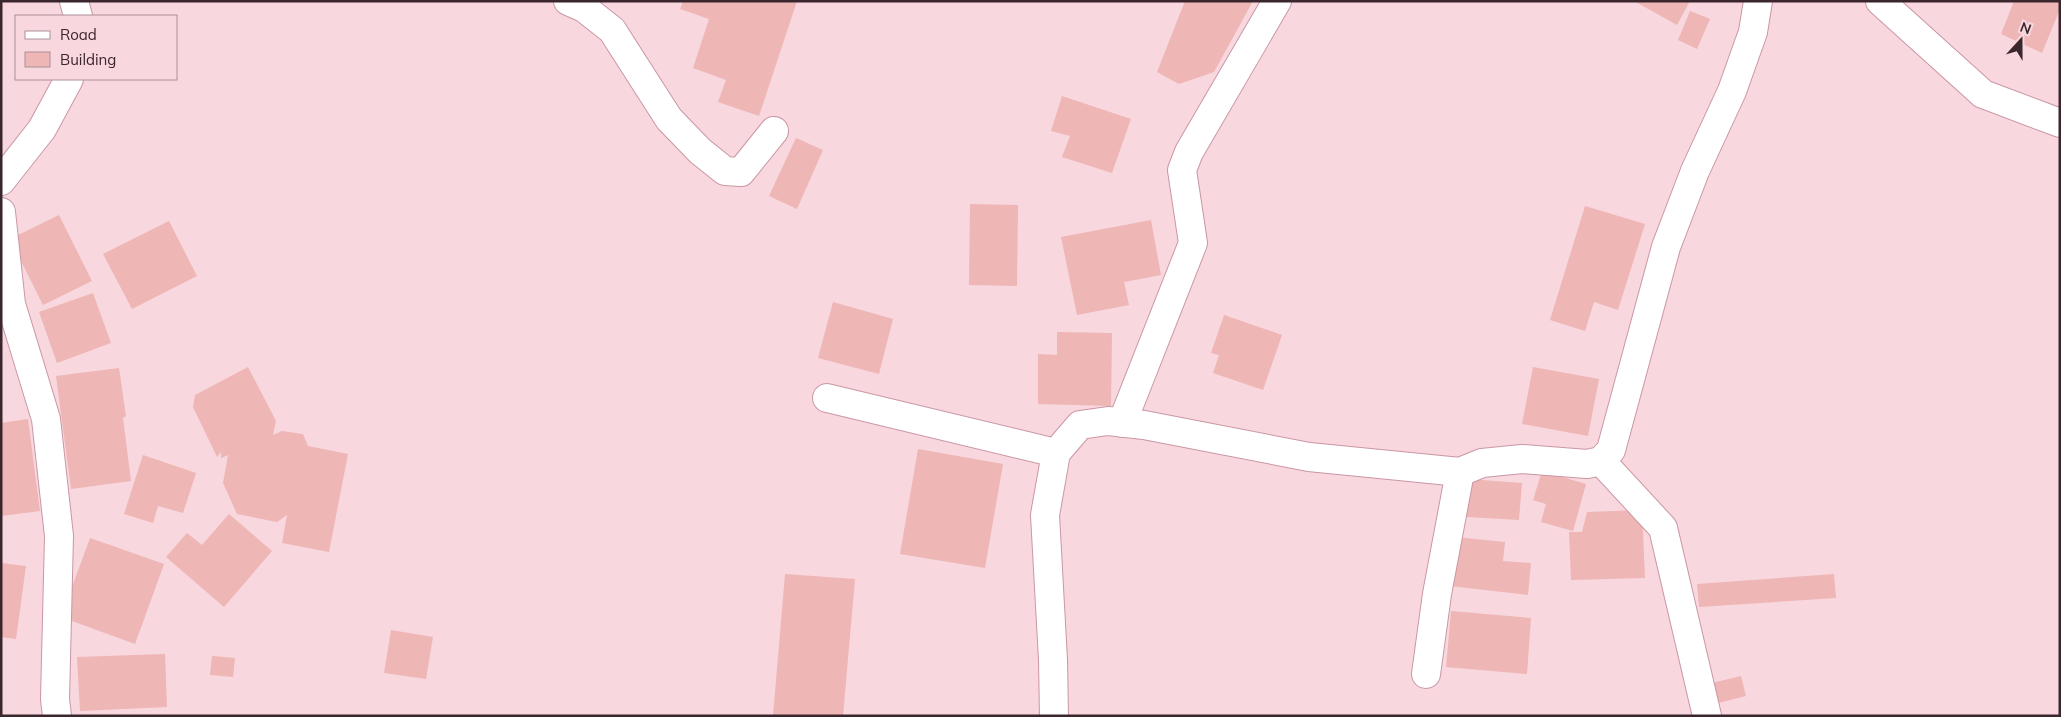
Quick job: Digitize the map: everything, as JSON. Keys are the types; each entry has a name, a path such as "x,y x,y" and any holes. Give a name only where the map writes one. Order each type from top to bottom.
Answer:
{"street":[{"path":"74,1 78,15"},
{"path":"568,1 584,8 612,30 669,119 700,151 725,171 741,172 774,131"},
{"path":"1122,423 1193,243 1182,170 1189,152 1277,1"},
{"path":"1054,716 1053,660 1045,515 1056,453 1080,425 1108,421 1309,457 1460,472 1482,463 1522,459 1587,464 1601,461 1611,450 1666,247 1695,171 1732,91 1753,32 1758,1"},
{"path":"1880,1 1983,94 2060,123"},
{"path":"1,182 42,130 68,80"},
{"path":"1,212 11,304 46,419 56,507 59,536 55,699 57,716"},
{"path":"827,398 1056,453"},
{"path":"1601,461 1663,528 1707,716"},
{"path":"1426,674 1437,594 1460,472"}],"building":[{"path":"683,1 797,1 759,116 718,102 726,80 693,68 709,19 680,9"},
{"path":"1185,1 1253,1 1214,72 1179,84 1157,72"},
{"path":"1634,1 1690,1 1677,25"},
{"path":"2014,1 2060,1 2060,9 2042,53 2001,34"},
{"path":"1690,11 1710,19 1697,49 1678,40"},
{"path":"1062,96 1131,119 1112,173 1062,157 1070,136 1051,131"},
{"path":"796,138 823,150 797,209 769,196"},
{"path":"970,204 1018,205 1017,286 969,285"},
{"path":"1585,206 1645,224 1618,310 1594,302 1585,331 1550,320"},
{"path":"59,215 92,281 43,305 10,239"},
{"path":"1151,220 1161,275 1124,282 1129,305 1077,315 1061,237"},
{"path":"169,221 197,276 132,309 103,254"},
{"path":"93,293 111,343 57,363 39,312"},
{"path":"833,302 893,319 879,374 818,358"},
{"path":"1224,315 1282,335 1263,390 1213,373 1219,355 1211,353"},
{"path":"1057,332 1112,333 1111,406 1038,404 1038,354 1057,355"},
{"path":"248,367 276,421 273,435 282,431 303,434 308,446 348,454 329,552 282,543 287,515 277,522 237,514 223,483 228,455 221,458 221,452 217,457 193,407 195,395"},
{"path":"1533,367 1599,379 1588,436 1522,424"},
{"path":"119,368 126,416 123,418 131,481 71,489 56,376"},
{"path":"28,419 40,511 1,516 1,423"},
{"path":"918,449 1003,464 985,568 900,554"},
{"path":"143,455 196,473 183,513 158,506 153,523 124,514"},
{"path":"1542,471 1586,484 1573,531 1541,522 1546,504 1533,500"},
{"path":"1468,479 1522,483 1519,520 1466,517"},
{"path":"1642,510 1645,578 1571,580 1569,532 1582,532 1587,512"},
{"path":"229,514 272,551 224,607 166,557 187,533 202,545"},
{"path":"1455,537 1505,542 1503,561 1531,563 1528,595 1450,586"},
{"path":"90,538 164,564 135,644 61,617"},
{"path":"1,563 26,566 16,639 1,637"},
{"path":"785,574 855,579 843,716 773,716"},
{"path":"1834,574 1836,598 1699,607 1697,584"},
{"path":"1451,611 1531,618 1527,674 1446,667"},
{"path":"391,630 433,637 426,679 384,673"},
{"path":"165,654 167,707 80,711 77,657"},
{"path":"212,656 235,658 233,677 210,675"},
{"path":"1741,676 1746,696 1718,703 1712,683"}]}
